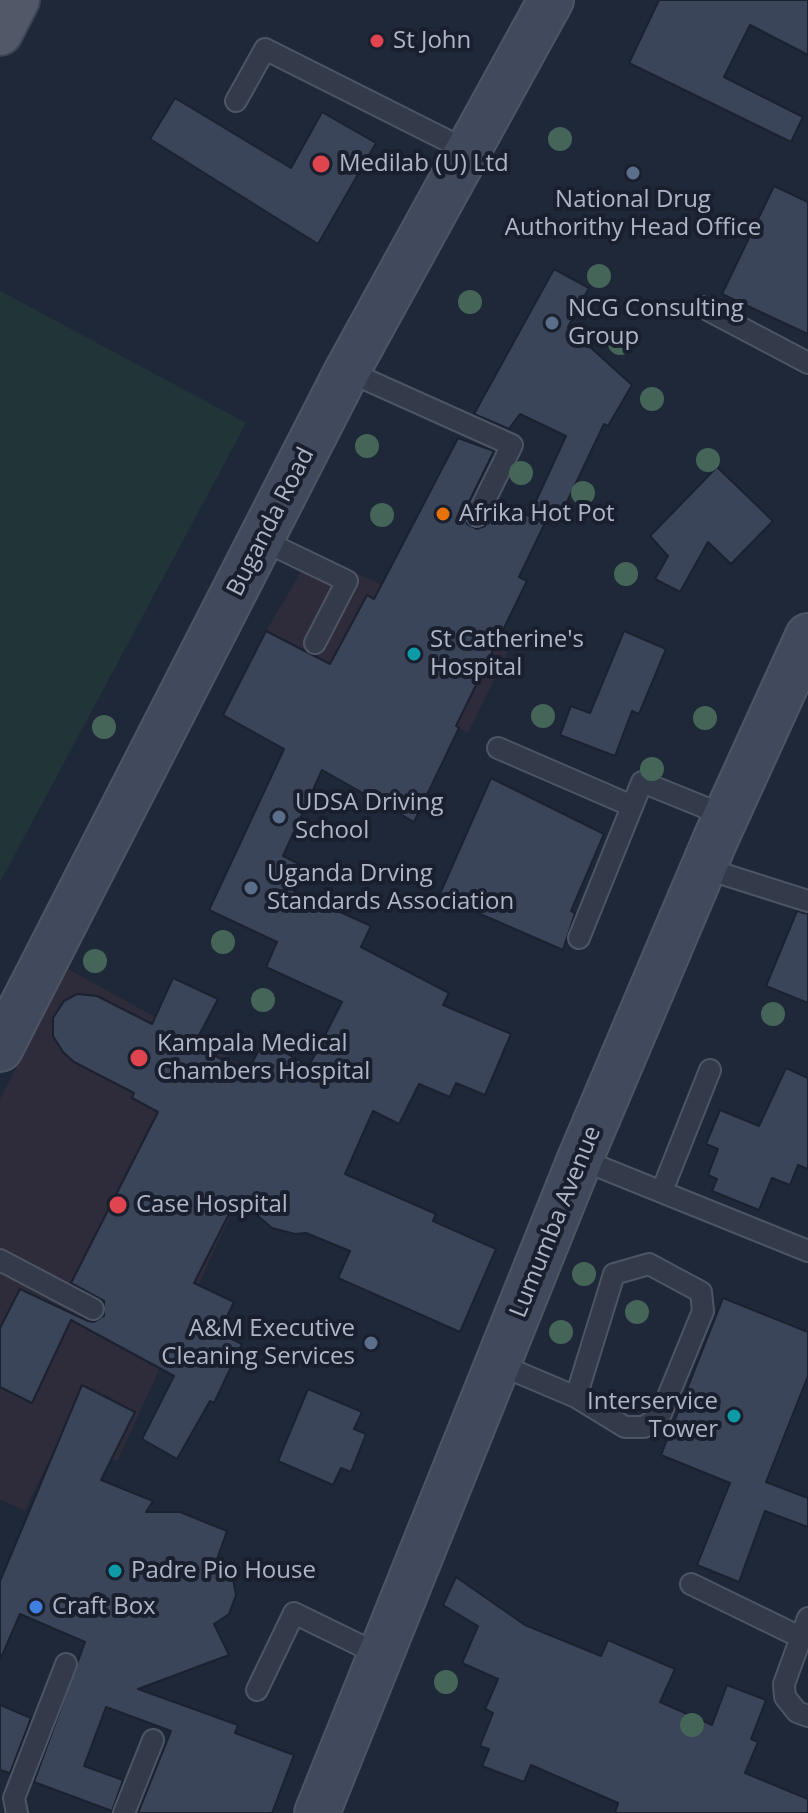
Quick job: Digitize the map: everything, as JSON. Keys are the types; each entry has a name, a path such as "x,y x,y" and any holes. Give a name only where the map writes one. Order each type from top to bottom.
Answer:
{"main road":[{"path":"0,33 17,0"},
{"name":"Buganda Road","path":"0,1049 347,371 551,0"},
{"name":"Lumumba Avenue","path":"317,1813 580,1159 726,816 798,682 808,636"}],"lane":[{"path":"236,101 265,49 468,151"},
{"path":"702,307 808,363"},
{"path":"347,371 512,445 477,516"},
{"path":"262,540 347,581 315,643"},
{"path":"498,748 632,806"},
{"path":"579,938 642,782 726,816"},
{"path":"704,868 808,901"},
{"path":"662,1191 710,1070"},
{"path":"580,1159 808,1251"},
{"path":"0,1260 93,1309"},
{"path":"498,1364 576,1397 625,1427 644,1427 660,1416 703,1311 701,1292 649,1264 614,1274 576,1397"},
{"path":"691,1584 804,1628 784,1684 785,1697 797,1712 808,1716"},
{"path":"257,1690 294,1613 380,1655"},
{"path":"17,1813 14,1798 66,1664"},
{"path":"124,1813 153,1740"}],"shaded area":[{"path":"313,552 510,647 468,733 266,631"},
{"path":"68,969 249,1069 255,1162 117,1461 60,1437 25,1511 0,1499 0,1099"}],"green space":[{"path":"0,291 246,423 0,882"}],"building":[{"path":"659,0 808,0 808,55 750,25 724,77 803,117 791,142 629,63"},
{"path":"175,98 291,168 322,112 376,143 318,244 150,139"},
{"path":"774,186 808,202 808,334 722,294"},
{"path":"554,269 589,288 568,327 632,385 608,426 604,424 555,527 537,519 545,523 519,577 527,581 456,726 459,728 414,822 322,770 283,856 305,867 294,891 371,926 361,947 449,993 443,1005 511,1034 485,1095 456,1083 450,1097 419,1084 399,1124 373,1111 345,1174 436,1214 433,1221 496,1249 460,1332 338,1278 350,1251 306,1233 295,1234 272,1228 237,1198 194,1283 234,1302 219,1333 242,1344 214,1403 210,1401 177,1459 142,1439 174,1376 71,1320 32,1403 0,1387 0,1328 20,1289 88,1321 94,1322 104,1316 104,1301 71,1283 158,1112 132,1098 134,1093 74,1062 53,1036 53,1018 64,1001 77,994 97,996 152,1024 173,978 218,999 194,1045 247,1072 264,1041 309,1066 342,1002 266,967 277,942 209,910 284,749 223,715 266,631 330,664 367,595 374,599 458,438 494,451 465,510 467,524 477,529 485,526 499,501 529,516 566,436 520,414 509,429 474,414"},
{"path":"717,467 773,521 731,564 708,542 680,592 655,579 668,556 650,536"},
{"path":"624,631 666,649 639,714 632,711 615,756 560,735 571,706 590,713"},
{"path":"491,778 604,834 571,911 575,913 563,950 439,896"},
{"path":"797,911 808,914 808,1003 766,986"},
{"path":"786,1068 808,1078 808,1169 798,1165 790,1185 772,1178 759,1210 712,1191 717,1179 708,1175 718,1149 706,1144 720,1110 759,1126"},
{"name":"Interservice Tower","path":"723,1298 808,1332 808,1376 766,1482 808,1498 808,1527 765,1511 739,1582 697,1565 730,1483 661,1455"},
{"path":"82,1385 135,1412 101,1480 153,1501 146,1512 180,1512 227,1531 216,1562 233,1579 236,1595 229,1614 214,1624 229,1655 138,1689 238,1725 235,1733 294,1755 272,1813 138,1813 171,1731 106,1707 84,1766 123,1780 112,1811 34,1782 85,1642 20,1614 0,1660 0,1581"},
{"path":"308,1389 362,1412 354,1429 366,1434 351,1472 341,1468 333,1485 278,1461"},
{"path":"456,1577 525,1625 601,1656 608,1640 675,1669 660,1702 712,1725 727,1685 766,1700 751,1739 758,1742 745,1773 808,1799 808,1813 615,1813 618,1803 531,1765 524,1782 482,1766 489,1749 480,1746 493,1713 485,1709 498,1679 462,1663 478,1626 443,1605"},
{"path":"0,1705 31,1718 10,1773 0,1770"}],"place":[{"name":"St John","path":"377,41"},
{"name":"Medilab (U) Ltd","path":"321,164"},
{"name":"National Drug Authorithy Head Office","path":"633,173"},
{"name":"NCG Consulting Group","path":"552,323"},
{"name":"Afrika Hot Pot","path":"443,514"},
{"name":"St Catherine's Hospital","path":"414,654"},
{"name":"UDSA Driving School","path":"279,817"},
{"name":"Uganda Drving Standards Association","path":"251,888"},
{"name":"Kampala Medical Chambers Hospital","path":"139,1058"},
{"name":"Case Hospital","path":"118,1205"},
{"name":"A&M Executive Cleaning Services","path":"371,1343"},
{"name":"Interservice Tower","path":"734,1416"},
{"name":"Padre Pio House","path":"115,1571"},
{"name":"Craft Box","path":"36,1607"}]}
